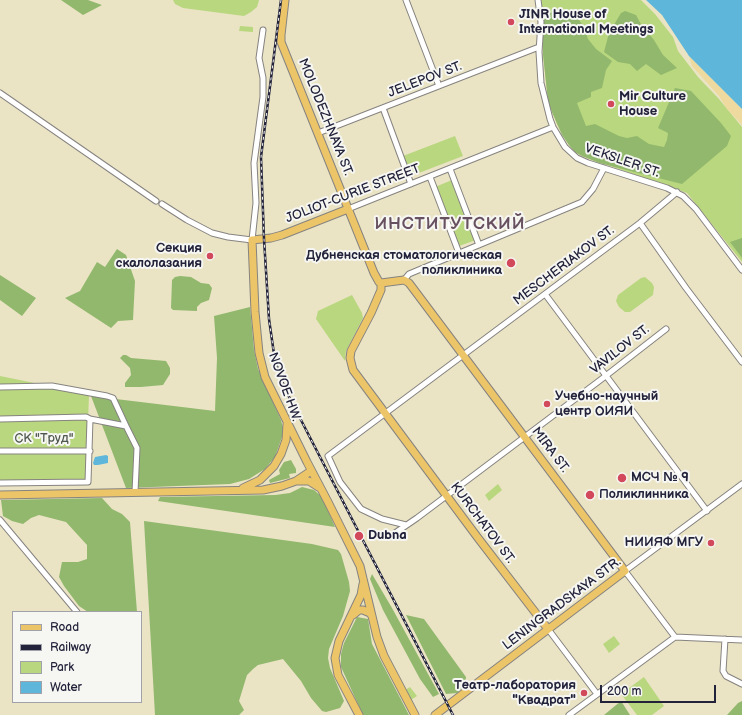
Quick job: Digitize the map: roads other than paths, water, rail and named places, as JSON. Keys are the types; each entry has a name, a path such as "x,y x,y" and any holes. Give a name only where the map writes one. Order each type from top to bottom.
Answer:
{"main road":[{"name":"MOLODEZHNAYA ST.","path":"285,0 281,35 282,42 374,273 381,283"},
{"name":"JOLIOT-CURIE STREET","path":"252,240 271,238 348,209"},
{"name":"NOVOE HW.","path":"233,490 244,488 260,480 274,466 285,444 288,432 287,422 265,377 259,354 255,312 252,240"},
{"path":"381,283 404,280"},
{"name":"MIRA ST.","path":"404,280 410,282 625,571"},
{"name":"KURCHATOV ST.","path":"381,283 381,290 352,351 351,363 353,370 446,496 548,629"},
{"path":"287,422 360,566 377,637 384,656 415,715"},
{"path":"285,444 291,439 296,439"},
{"name":"NOVOE HW.","path":"0,495 263,490 296,481 311,470"},
{"path":"260,480 259,487 263,490"},
{"name":"NOVOE HW.","path":"296,481 309,481 321,489"},
{"name":"LENINGRADSKAYA STR.","path":"436,715 625,571"},
{"path":"359,715 338,675 334,663 336,648 361,595 364,580"},
{"path":"348,622 353,615 360,610 367,610 372,616"}],"street":[{"path":"406,0 439,86"},
{"name":"VEKSLER ST.","path":"538,0 541,22 539,47 541,83 553,127 565,147 571,154 588,163 677,192 690,202 742,270"},
{"path":"252,240 256,203 254,163 263,97 263,78 259,58 263,30"},
{"name":"JELEPOV ST.","path":"318,133 539,47"},
{"path":"0,92 156,201"},
{"path":"383,108 411,184"},
{"name":"JOLIOT-CURIE STREET","path":"348,209 553,127"},
{"path":"404,280 409,274 582,202 593,189 604,168"},
{"path":"450,169 479,244"},
{"path":"430,177 459,253"},
{"name":"MESCHERIAKOV ST.","path":"406,525 382,519 361,509 340,482 328,456 640,223 677,192"},
{"name":"JOLIOT-CURIE STREET","path":"162,204 187,220 212,233 252,240"},
{"path":"640,223 686,288 742,362"},
{"path":"545,294 707,511"},
{"name":"VAVILOV ST.","path":"395,532 446,496 666,329"},
{"path":"0,387 52,386 113,398 136,448 135,492"},
{"path":"0,419 86,417 126,426"},
{"path":"0,483 88,482 90,419"},
{"path":"0,451 90,451"},
{"name":"LENINGRADSKAYA STR.","path":"625,571 742,484"},
{"path":"0,520 76,611"},
{"name":"MIRA ST.","path":"625,571 675,637"},
{"name":"KURCHATOV ST.","path":"548,629 597,694"},
{"path":"569,715 675,637 742,640"},
{"path":"725,639 723,671 726,676 742,684"}],"water":[{"path":"646,0 742,0 742,109 689,56 662,15"},
{"path":"108,456 108,463 94,465 93,463 95,457"}],"railway":[{"path":"281,0 261,157 269,319 275,361 285,389 453,715"}],"place":[{"name":"JINR House of International Meetings","path":"511,22"},
{"name":"Mir Culture House","path":"611,104"},
{"name":"Секция скалолазания","path":"210,256"},
{"name":"Дубненская стоматологическая поликлиника","path":"511,263"},
{"name":"Учебно-научный центр ОИЯИ","path":"547,404"},
{"name":"МСЧ № 9","path":"622,478"},
{"name":"Поликлинника","path":"590,495"},
{"name":"Dubna","path":"359,536"},
{"name":"НИИЯФ МГУ","path":"711,543"},
{"name":"Театр-лаборатория \"Квадрат\"","path":"584,693"}],"district":[{"name":"ИНСТИТУТСКИЙ","path":"450,225"}],"park label":[{"name":"СК \"Труд\"","path":"44,439"}]}
